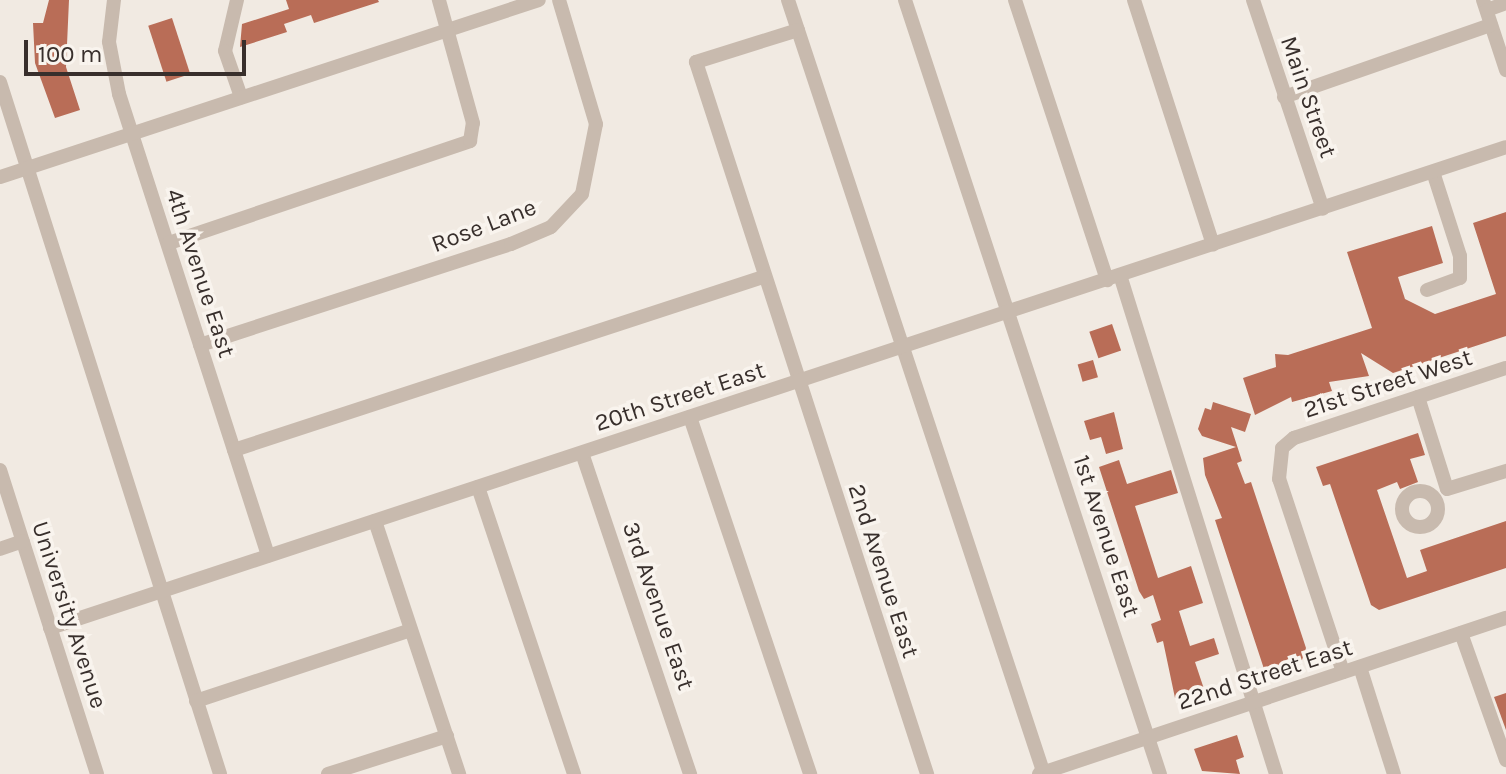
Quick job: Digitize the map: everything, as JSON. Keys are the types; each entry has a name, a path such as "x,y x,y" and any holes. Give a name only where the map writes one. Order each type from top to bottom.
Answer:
{"street":[{"name":"4th Avenue East","path":"114,0 109,42 132,133 268,556"},
{"path":"237,0 225,33 225,51 241,97"},
{"path":"169,243 454,150 470,141 473,123 439,0"},
{"path":"0,177 539,0"},
{"name":"Rose Lane","path":"200,345 511,244 551,227 582,194 596,124 559,0"},
{"path":"788,0 1042,774"},
{"name":"1st Avenue East","path":"905,0 1160,774"},
{"path":"1015,0 1113,278 1276,774"},
{"path":"1134,0 1213,245"},
{"name":"Main Street","path":"1253,0 1323,209"},
{"path":"1505,63 1485,5 1506,3"},
{"path":"1284,97 1491,25"},
{"name":"2nd Avenue East","path":"798,30 696,62 797,382 927,774"},
{"path":"0,82 220,774"},
{"name":"20th Street East","path":"50,628 1506,147"},
{"path":"1427,290 1460,278 1460,256 1433,172"},
{"path":"234,450 763,277"},
{"name":"21st Street West","path":"1343,672 1279,479 1282,448 1294,438 1506,368"},
{"path":"1418,397 1447,489"},
{"path":"690,417 810,774"},
{"name":"3rd Avenue East","path":"582,453 690,774"},
{"name":"University Avenue","path":"0,470 97,774"},
{"path":"1431,495 1506,471"},
{"path":"478,487 574,774"},
{"path":"375,521 459,774"},
{"path":"0,549 23,541"},
{"name":"22nd Street East","path":"1042,774 1506,619"},
{"path":"196,701 411,630"},
{"path":"1461,633 1506,760"},
{"path":"1360,667 1394,774"},
{"path":"328,774 447,736"}],"building":[{"path":"49,0 69,0 66,67 80,110 55,118 35,63 33,23 43,23"},
{"path":"286,0 379,2 314,23 311,15 284,24 287,32 240,47 242,24 289,9"},
{"path":"172,18 190,74 166,82 148,26"},
{"path":"1506,212 1506,336 1393,373 1361,353 1369,376 1329,382 1332,391 1292,402 1291,397 1255,415 1243,378 1276,367 1275,354 1288,355 1372,328 1347,252 1432,226 1443,263 1398,277 1405,299 1435,314 1496,294 1473,223"},
{"path":"1112,324 1121,350 1098,358 1089,332"},
{"path":"1093,360 1098,377 1083,382 1078,364"},
{"path":"1213,402 1251,414 1245,432 1231,427 1242,461 1237,463 1245,484 1251,482 1306,648 1302,660 1265,672 1215,520 1222,518 1205,475 1203,458 1236,447 1202,436 1198,429 1205,408 1211,410"},
{"path":"1114,412 1123,449 1106,454 1101,437 1090,440 1084,421"},
{"path":"1418,433 1425,455 1410,459 1418,482 1400,489 1397,482 1377,490 1407,578 1427,571 1420,550 1506,521 1506,568 1379,610 1371,605 1330,484 1323,486 1316,467"},
{"path":"1119,460 1127,484 1171,470 1178,493 1135,506 1158,578 1191,566 1203,603 1179,611 1190,646 1214,638 1219,654 1195,662 1204,689 1175,698 1163,641 1157,643 1151,624 1161,620 1153,595 1144,599 1139,591 1099,467"},
{"path":"1506,693 1506,730 1494,697"},
{"path":"1237,735 1244,757 1236,760 1240,774 1202,771 1194,749"}]}
